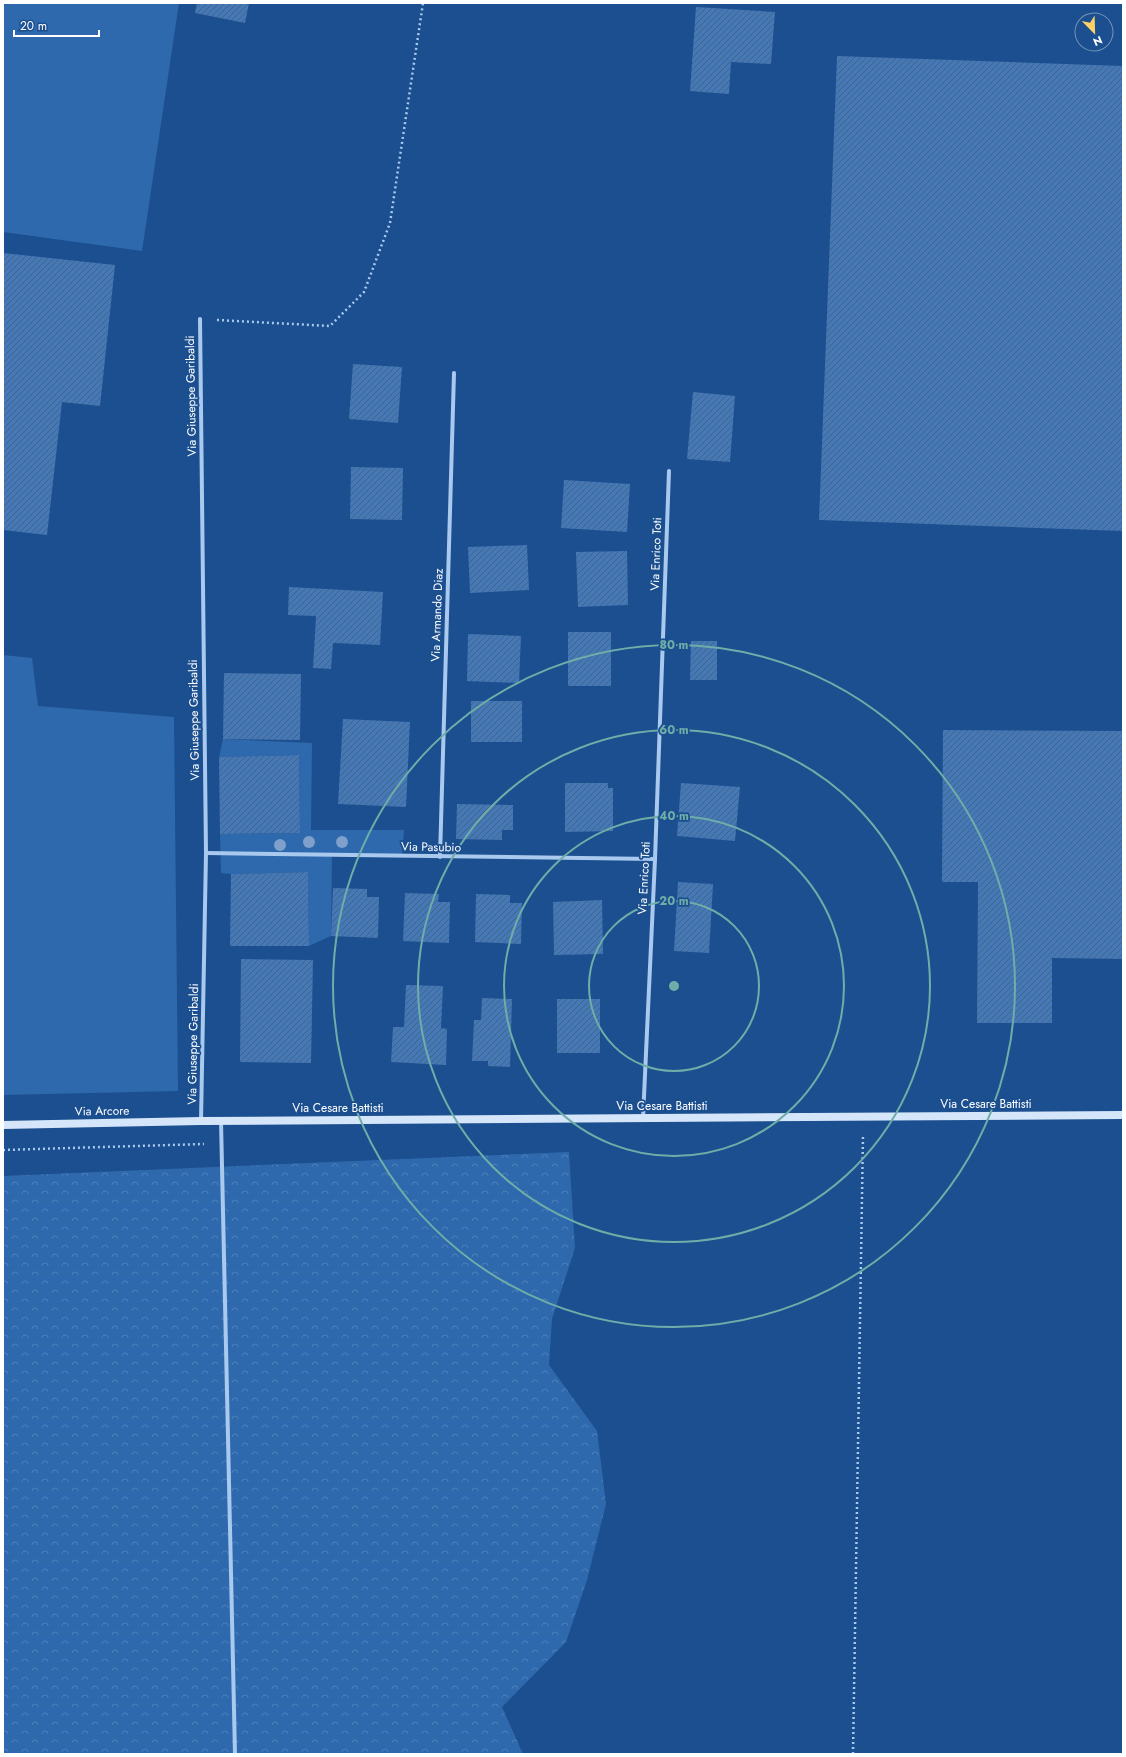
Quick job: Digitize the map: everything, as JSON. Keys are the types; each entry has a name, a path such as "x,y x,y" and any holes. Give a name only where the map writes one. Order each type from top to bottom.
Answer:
{"street":[{"name":"Via Giuseppe Garibaldi","path":"200,319 206,853 201,1120"},
{"name":"Via Armando Diaz","path":"440,857 454,373"},
{"name":"Via Enrico Toti","path":"643,1118 655,859 668,471"},
{"name":"Via Pasubio","path":"206,853 655,859"},
{"name":"Via Cesare Battisti","path":"201,1120 1123,1115"},
{"name":"Via Arcore","path":"3,1125 201,1120"},
{"path":"221,1121 235,1754"}],"path":[{"path":"200,319 330,326 364,292 390,223 423,3"},
{"path":"853,1754 864,1117"},
{"path":"3,1150 221,1144"}],"green space":[{"path":"3,3 179,3 142,251 3,232"},
{"path":"3,655 32,658 38,706 174,717 178,1091 3,1095"},
{"path":"223,739 312,743 311,830 404,830 402,856 332,855 331,936 309,946 308,872 221,873 220,834 300,833 299,755 219,757"},
{"path":"569,1152 575,1248 552,1319 549,1365 597,1431 606,1504 587,1580 566,1642 502,1707 523,1754 3,1754 3,1176"}],"building":[{"path":"197,3 249,3 245,23 195,13"},
{"path":"696,7 775,12 771,64 731,62 729,94 690,91"},
{"path":"837,56 1123,66 1123,531 819,520"},
{"path":"3,253 115,265 100,406 62,402 47,535 3,530"},
{"path":"353,364 402,367 398,423 349,419"},
{"path":"693,392 735,396 730,462 687,459"},
{"path":"351,467 403,468 402,520 350,519"},
{"path":"564,480 630,484 627,532 561,528"},
{"path":"527,545 529,590 470,593 468,547"},
{"path":"627,551 628,605 578,607 576,552"},
{"path":"289,587 383,592 380,645 333,643 331,669 313,668 316,616 288,615"},
{"path":"568,632 611,632 611,686 568,686"},
{"path":"468,634 521,636 519,683 467,681"},
{"path":"691,641 717,641 717,680 690,680"},
{"path":"224,673 301,674 300,740 223,739"},
{"path":"471,701 522,701 522,742 471,742"},
{"path":"343,719 410,722 406,807 338,804"},
{"path":"943,730 1123,731 1123,959 1052,958 1052,1023 977,1023 978,882 942,882"},
{"path":"299,755 300,833 220,834 219,757"},
{"path":"565,783 608,783 608,788 613,788 613,831 565,832"},
{"path":"681,783 740,787 735,841 677,836"},
{"path":"457,804 513,805 513,830 502,830 502,840 456,839"},
{"path":"308,872 309,946 230,946 231,874"},
{"path":"678,882 713,884 709,953 674,951"},
{"path":"333,888 367,889 367,897 379,897 378,938 331,936"},
{"path":"405,893 439,894 438,902 450,902 449,943 403,941"},
{"path":"476,894 510,895 510,903 522,903 521,944 475,942"},
{"path":"602,900 603,954 554,955 553,902"},
{"path":"241,959 313,960 311,1063 240,1062"},
{"path":"406,985 443,986 441,1028 447,1029 446,1065 391,1062 393,1027 404,1027"},
{"path":"482,998 512,999 510,1067 488,1066 488,1061 472,1061 474,1020 481,1020"},
{"path":"557,999 600,999 600,1053 557,1053"}]}
